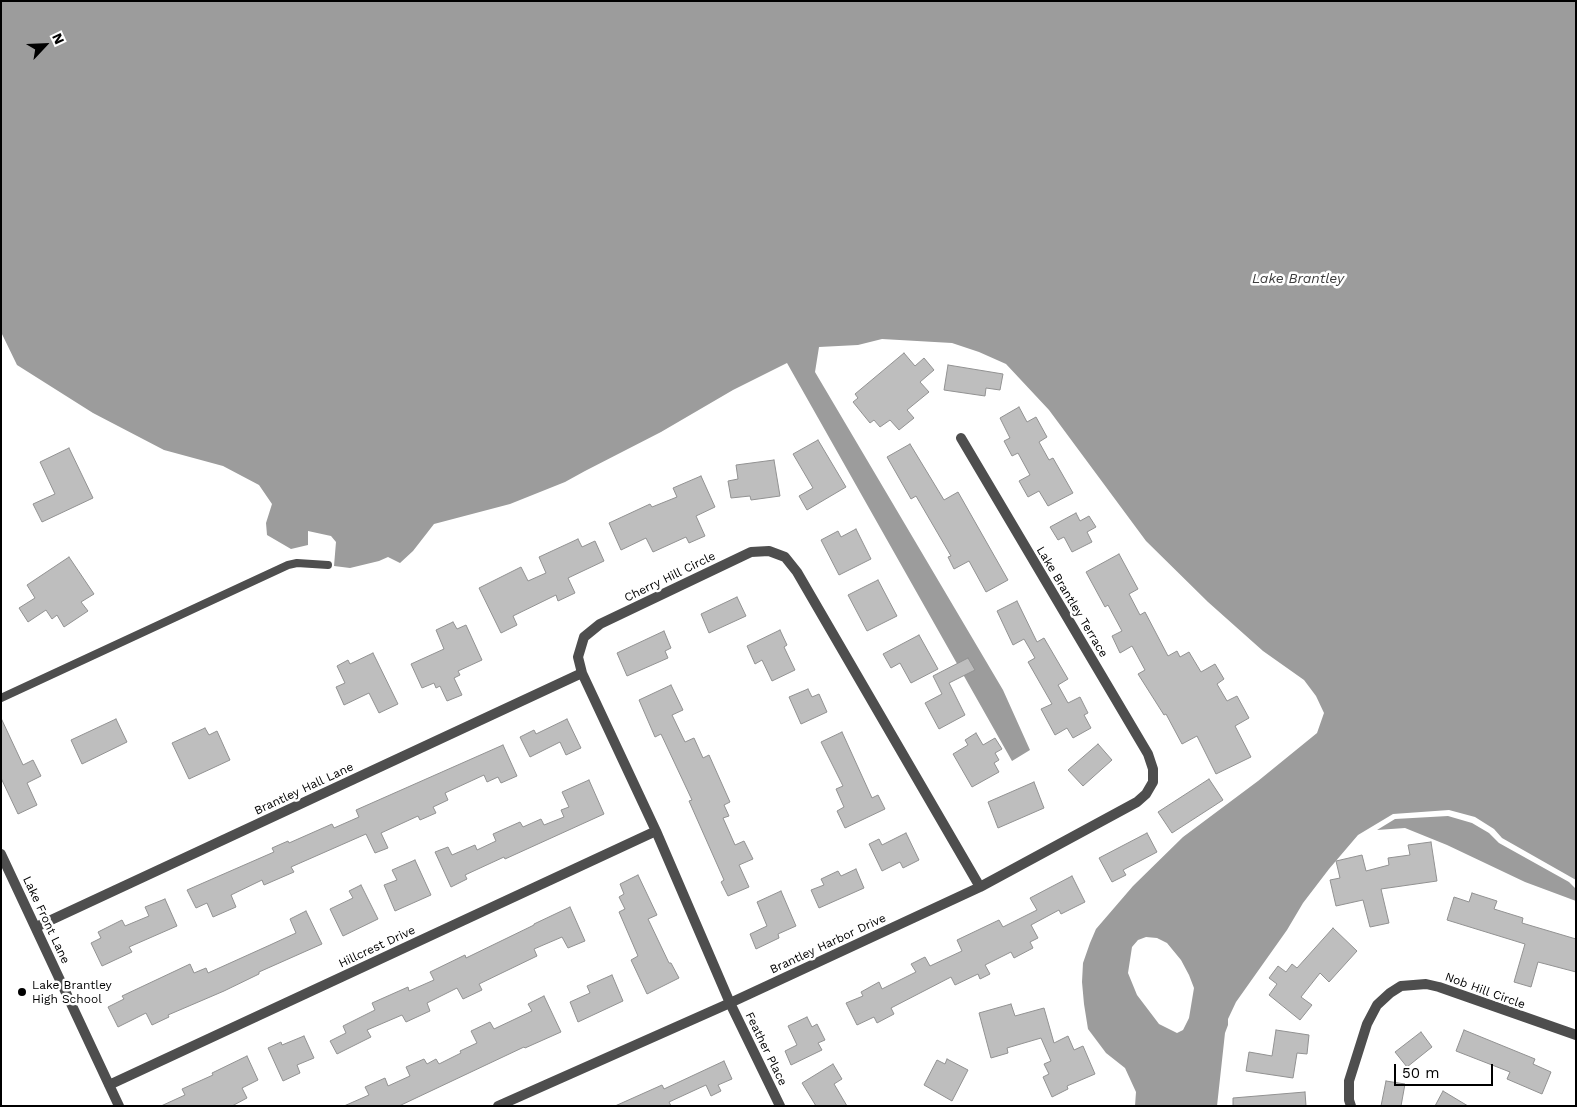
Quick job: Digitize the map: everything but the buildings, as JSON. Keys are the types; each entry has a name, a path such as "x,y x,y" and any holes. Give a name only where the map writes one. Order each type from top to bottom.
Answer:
{"street":[{"name":"Lake Brantley Terrace","path":"961,438 1148,754 1153,768 1153,782"},
{"name":"Cherry Hill Circle","path":"730,1003 656,831 582,673 578,657 584,637 600,624 751,552 769,551 784,556 797,572 980,887"},
{"name":"Brantley Hall Lane","path":"36,927 582,673"},
{"name":"Brantley Harbor Drive","path":"498,1106 730,1003 980,887 1137,802 1146,794 1153,782"},
{"name":"Hillcrest Drive","path":"109,1085 656,831"},
{"name":"Lake Front Lane","path":"1,854 119,1106"},
{"name":"Nob Hill Circle","path":"1351,1106 1349,1100 1349,1081 1367,1024 1378,1005 1390,993 1401,986 1426,984 1438,987 1576,1035"},
{"name":"Feather Place","path":"730,1003 780,1106"}],"lane":[{"path":"1,698 288,565 297,563 328,565"}],"water":[{"name":"Lake Brantley","path":"1,1 1576,1 1576,880 1502,838 1494,829 1475,817 1449,810 1393,814 1358,835 1329,869 1303,903 1287,930 1236,1002 1228,1019 1225,1033 1217,1106 1135,1106 1136,1092 1125,1068 1106,1053 1088,1029 1082,982 1083,963 1096,929 1133,886 1183,837 1258,781 1317,733 1324,713 1316,696 1304,680 1263,651 1208,602 1146,541 1049,410 1006,364 952,343 882,339 858,345 819,347 815,372 1003,690 1030,750 1012,761 787,363 733,390 661,432 565,482 510,504 434,524 413,551 400,563 388,557 350,568 334,566 336,542 331,536 308,531 308,545 291,549 267,535 266,523 272,504 259,485 223,466 164,450 93,413 17,365 1,332","holes":["1146,937 1157,938 1167,943 1181,960 1194,988 1189,1018 1183,1030 1177,1033 1159,1024 1137,995 1128,973 1132,947 1138,940"]},
{"path":"1448,816 1472,823 1489,833 1499,843 1569,882 1576,889 1576,901 1525,882 1447,845 1405,828 1377,830 1395,819"}],"place":[{"name":"Lake Brantley High School","path":"22,992"}]}
